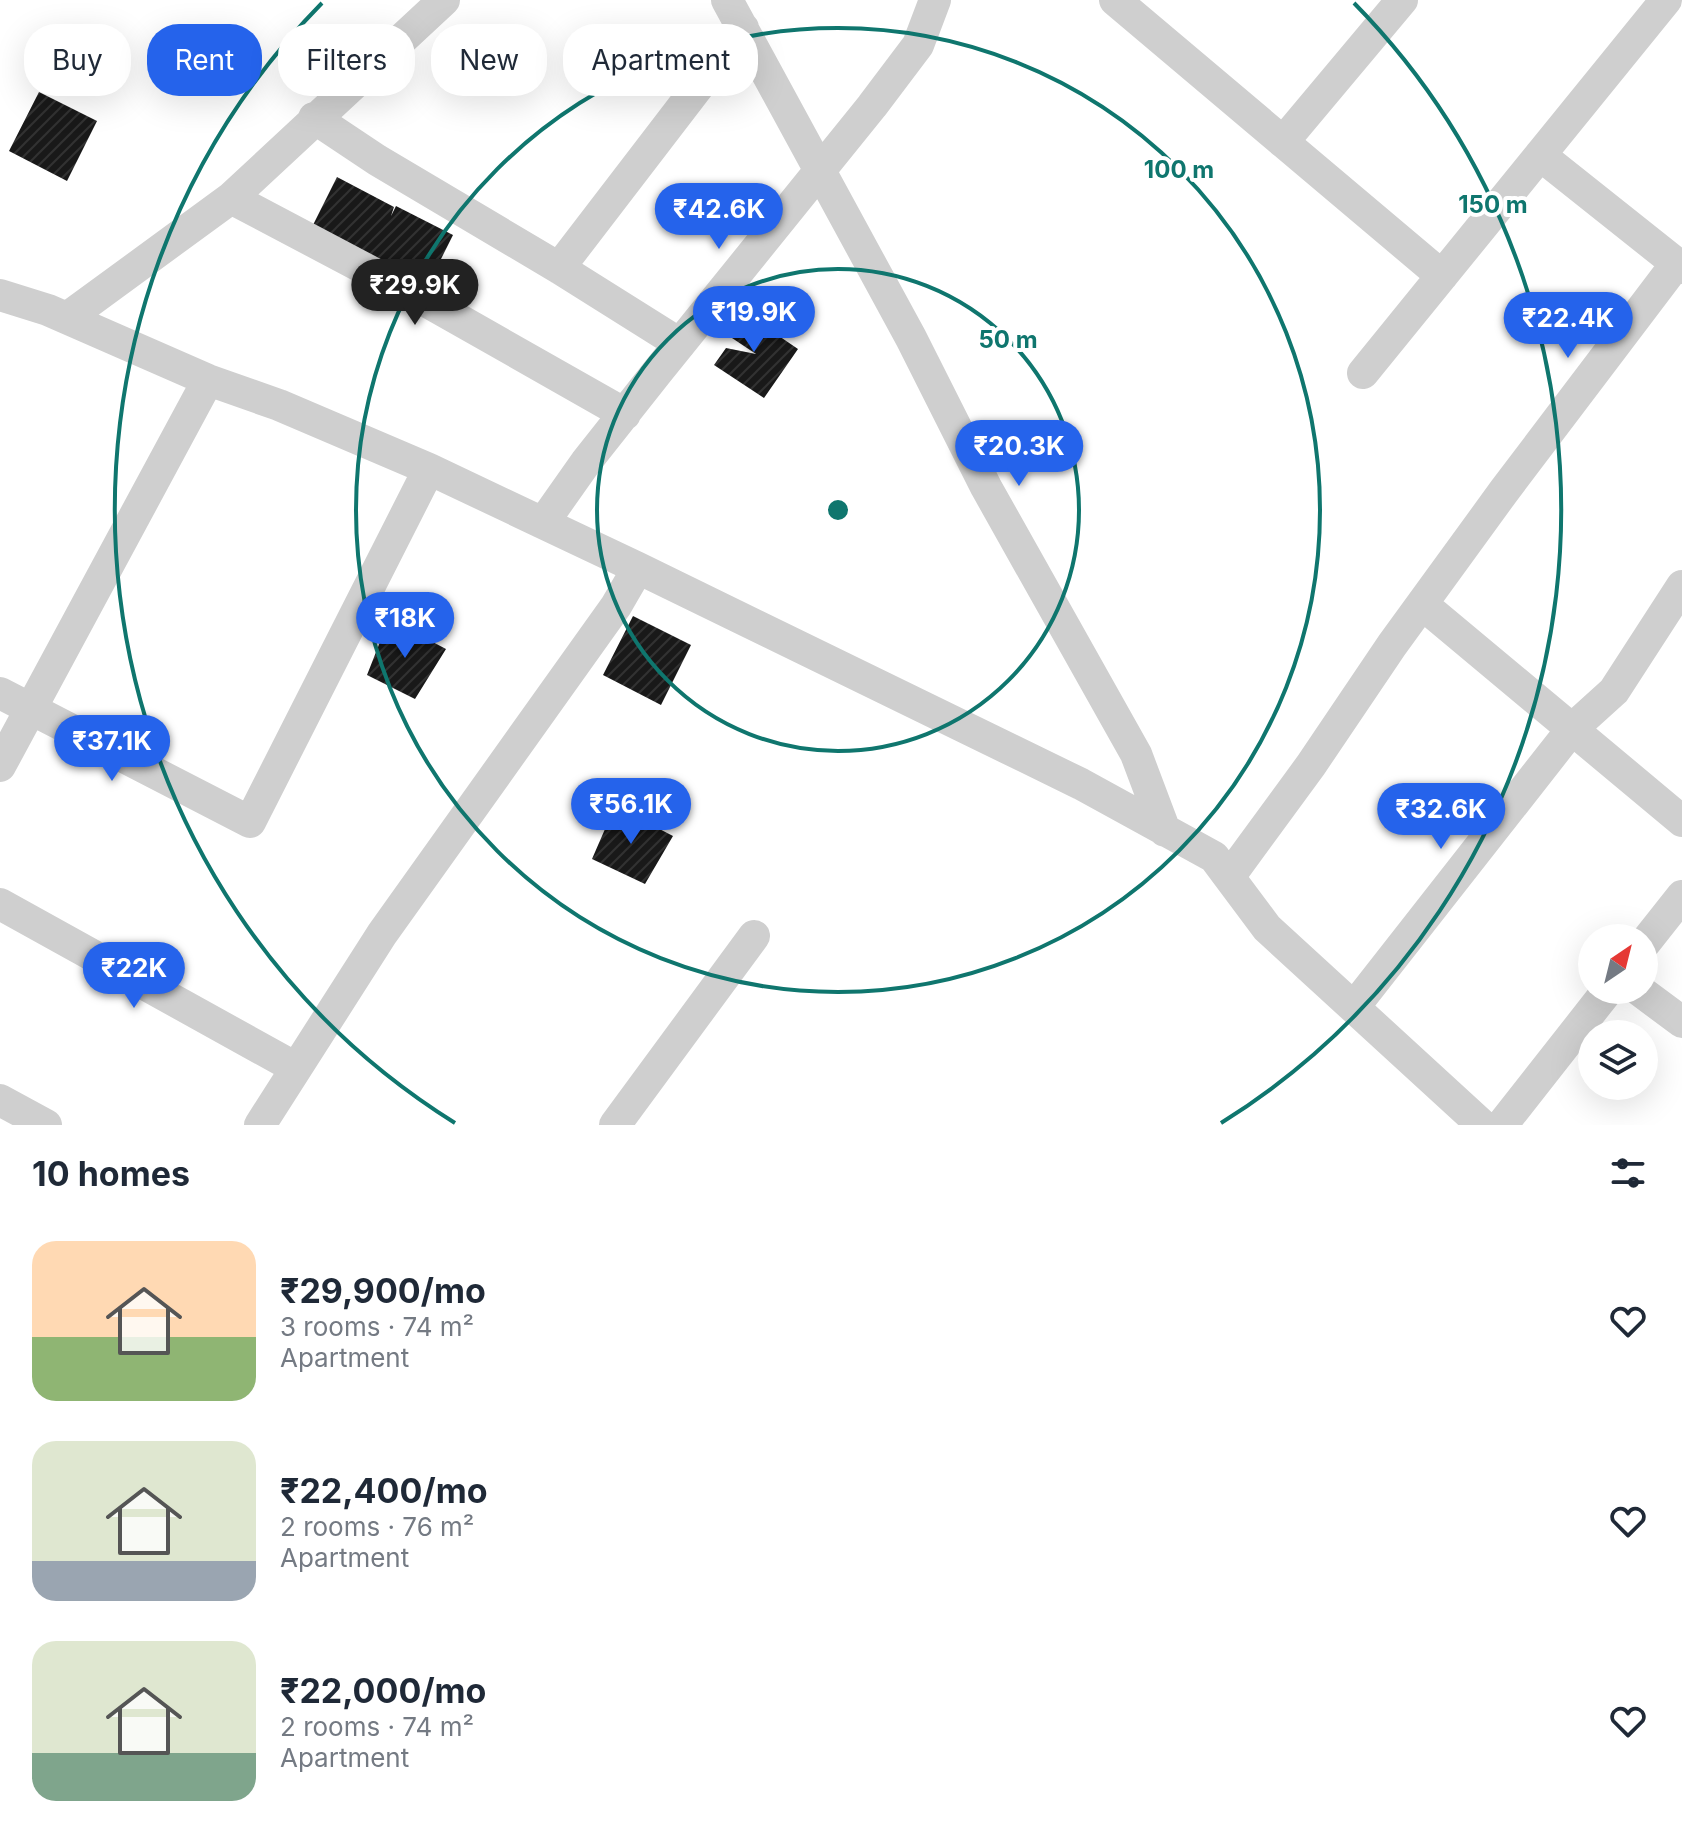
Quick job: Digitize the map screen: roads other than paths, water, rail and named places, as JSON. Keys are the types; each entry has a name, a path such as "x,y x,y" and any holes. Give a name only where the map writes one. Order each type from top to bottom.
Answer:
{"street":[{"path":"67,318 231,198 444,0"},
{"path":"727,0 741,24"},
{"path":"543,523 586,462 918,45 935,0"},
{"path":"1283,142 1402,0"},
{"path":"1363,373 1666,0"},
{"path":"1132,5 1283,142 1442,276"},
{"path":"758,56 911,338 986,487 1136,754 1165,831"},
{"path":"559,268 691,96"},
{"path":"314,118 377,160 680,344"},
{"path":"1229,877 1513,478 1679,266 1540,155"},
{"path":"231,198 426,301 625,414"},
{"path":"0,295 48,310 208,380 279,405 429,469 1081,784 1214,857 1267,928 1482,1125"},
{"path":"0,766 208,380"},
{"path":"0,693 250,822 429,469"},
{"path":"260,1125 382,934 616,606 638,568"},
{"path":"1354,1007 1572,729 1614,691 1682,586"},
{"path":"1422,604 1682,821"},
{"path":"1658,926 1682,896"},
{"path":"0,904 296,1068"},
{"path":"615,1125 754,936"},
{"path":"1502,1125 1597,1004"},
{"path":"1658,1004 1682,1022"},
{"path":"0,1100 46,1125"}]}
